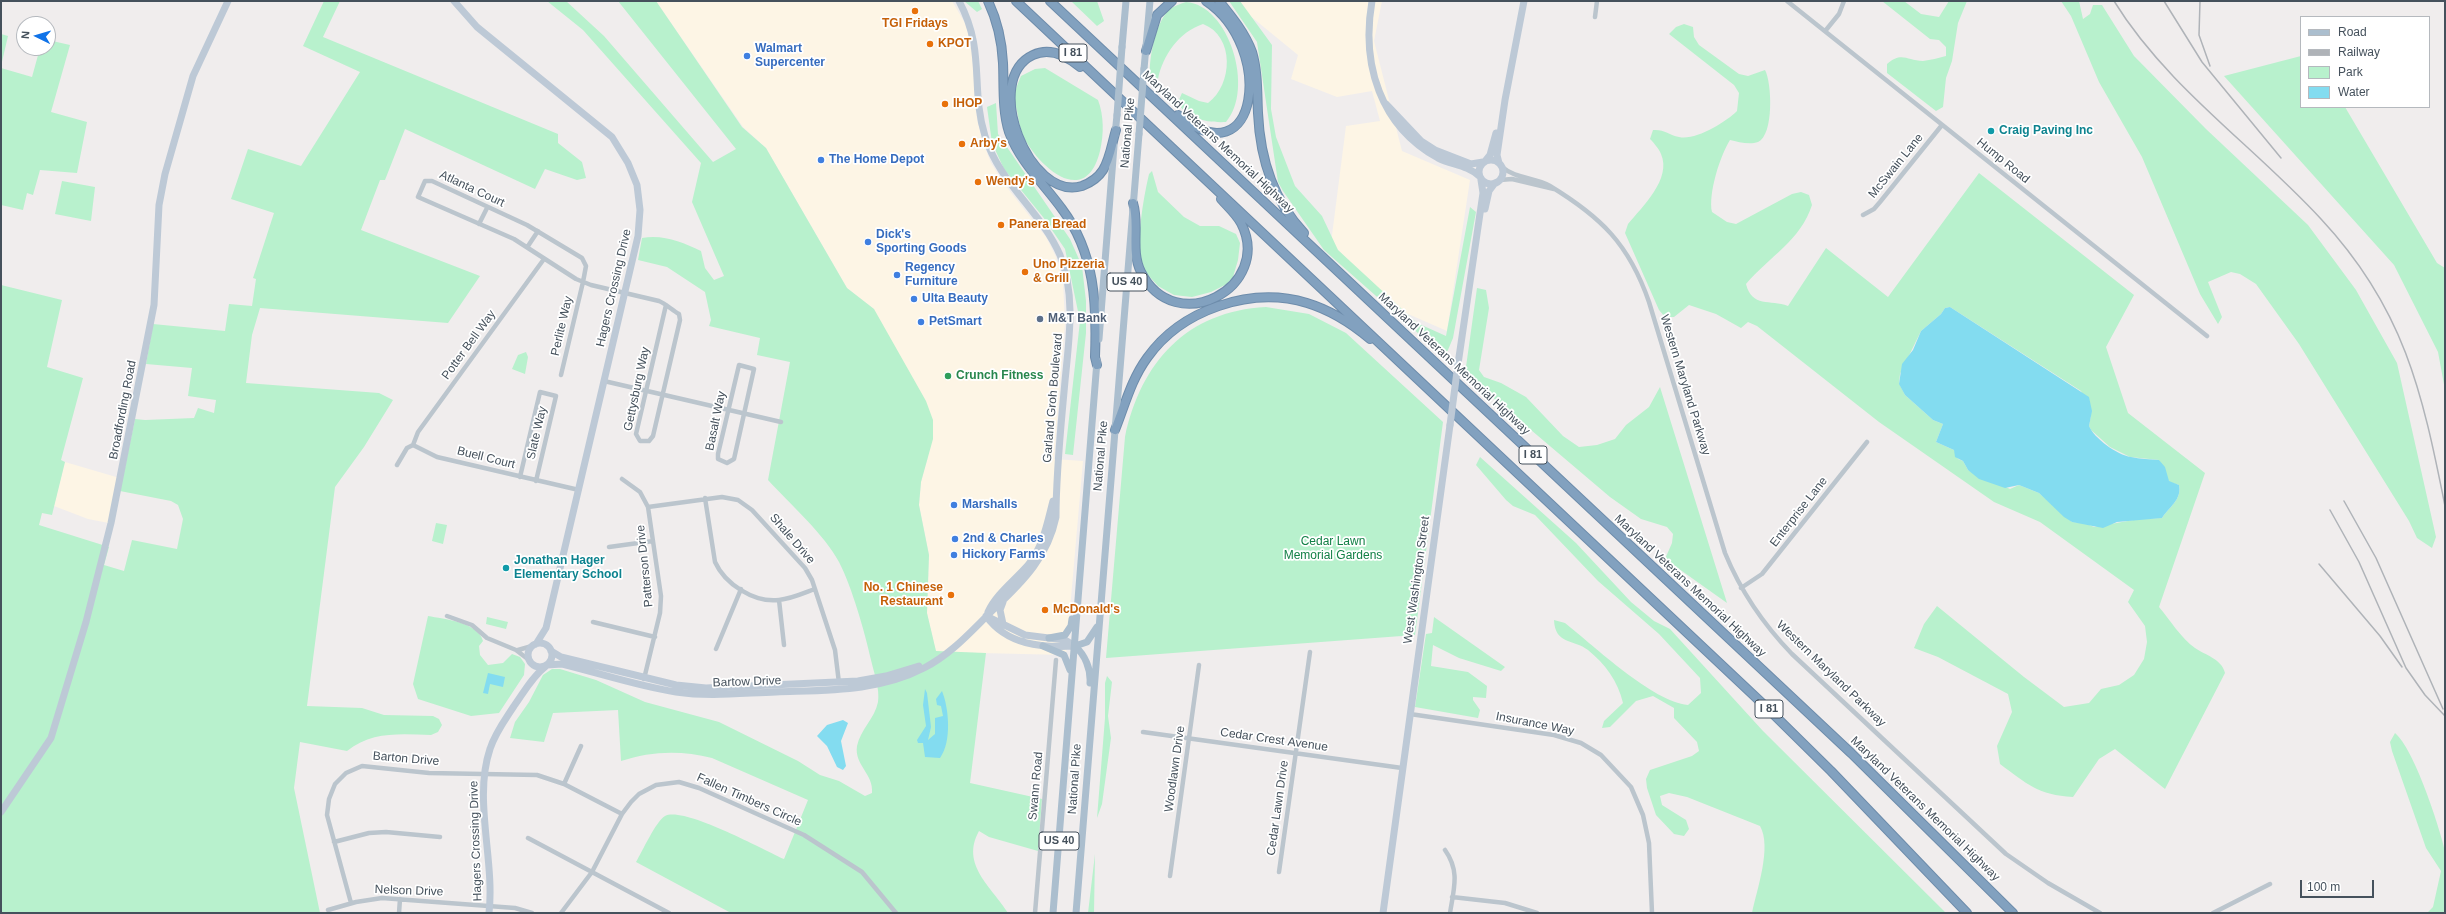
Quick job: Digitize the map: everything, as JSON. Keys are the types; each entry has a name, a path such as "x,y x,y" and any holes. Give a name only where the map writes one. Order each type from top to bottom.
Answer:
{"highway":[{"path":"988,1 996,19 1002,47 1004,105 1009,131 1021,156 1073,225 1082,242 1091,270 1096,306 1094,357 1096,365"},
{"name":"I 81","path":"1016,1 1442,400 1764,705 1831,771 1967,913"},
{"name":"Maryland Veterans Memorial Highway","path":"1050,1 1850,752 2013,913"},
{"path":"1054,1 1085,34"},
{"path":"1146,51 1157,15 1172,1"},
{"path":"1127,74 1197,129 1206,132 1221,132 1237,124 1249,104 1249,68 1241,42 1233,29 1223,16 1206,1"},
{"path":"1219,1 1239,26 1252,54 1257,80 1262,147 1272,183 1288,214 1345,278"},
{"path":"1116,130 1106,164 1102,172 1091,182 1076,188 1067,187 1049,180 1026,153 1016,129 1011,105 1011,88 1017,68 1022,62 1036,53 1050,51 1058,53 1076,64 1129,106"},
{"path":"1134,203 1136,212 1135,247 1139,270 1151,288 1158,294 1177,302 1198,304 1218,297 1234,284 1246,258 1246,240 1240,222 1166,141"},
{"path":"1114,430 1130,388 1139,370 1163,340 1198,315 1231,302 1251,298 1288,299 1326,310 1368,337 1442,400"}],"main road":[{"name":"National Pike","path":"1053,913 1126,1"},
{"name":"National Pike","path":"1076,913 1150,1"},
{"path":"1049,638 1065,635 1071,626 1083,498 1087,491"},
{"path":"1089,747 1086,742 1090,677 1083,655 1074,646 1087,642 1092,637 1100,616"},
{"path":"1044,646 1060,652 1067,659 1071,687"}],"street":[{"name":"Broadfording Road","path":"1,812 52,738 84,630 111,523 154,305 159,205 165,174 193,76 228,1"},
{"name":"Hagers Crossing Drive","path":"454,1 478,27 599,124 622,151 634,174 640,210 638,236 546,628 534,645"},
{"name":"Garland Groh Boulevard","path":"959,1 970,26 977,50 981,122 990,151 1005,177 1047,231 1060,257 1068,282 1070,327 1056,490 1056,517 1049,541 1033,570 1005,600 986,616"},
{"path":"1372,1 1368,31 1370,56 1377,86 1386,104 1422,141 1435,150 1471,164 1492,160 1500,165"},
{"path":"1386,104 1387,112 1397,125 1414,142 1438,158 1470,168 1488,184 1498,182 1503,173 1497,155 1505,100 1524,1"},
{"path":"1595,17 1597,1"},
{"name":"Hump Road","path":"1787,1 1826,30 1942,125 2207,336"},
{"path":"1826,30 1839,14 1844,1"},
{"path":"1480,178 1479,169 1492,149 1505,100"},
{"name":"McSwain Lane","path":"1863,215 1874,209 1942,125"},
{"name":"Western Maryland Parkway","path":"1500,165 1509,173 1535,179 1581,205 1604,225 1619,241 1636,268 1649,302 1717,528 1741,588 1763,622 1792,654 1983,833 2028,871 2100,913"},
{"name":"West Washington Street","path":"1382,913 1483,193 1480,178"},
{"name":"Western Maryland Parkway","path":"1498,182 1512,179 1554,190"},
{"name":"Atlanta Court","path":"583,282 586,266 582,258 538,231 487,208 432,180 423,183 418,197 528,246 568,276 583,282 625,292"},
{"name":"West Washington Street","path":"1475,250 1488,194 1498,182"},
{"path":"479,224 487,208"},
{"path":"528,246 538,231"},
{"name":"Potter Bell Way","path":"397,465 407,448 413,445 418,432 544,259"},
{"name":"Perlite Way","path":"561,375 583,282"},
{"name":"Gettysburg Way","path":"625,292 666,305 680,316 653,436 646,442 640,441 636,434 666,305"},
{"name":"Basalt Way","path":"739,365 754,369 745,413 734,459 727,462 721,461 718,457 739,365"},
{"path":"604,381 781,422"},
{"name":"Slate Way","path":"520,477 540,392 556,396 536,481"},
{"name":"Enterprise Lane","path":"1741,588 1762,574 1867,442"},
{"name":"Buell Court","path":"413,445 437,456 536,481 579,490"},
{"name":"Patterson Drive","path":"622,479 640,492 648,507 662,605 644,680"},
{"name":"Garland Groh Boulevard","path":"986,616 992,602 1029,563 1037,552 1047,527 1056,490"},
{"name":"Shale Drive","path":"648,507 705,498 730,497 746,504 804,568 815,589 835,650 839,686"},
{"path":"705,498 715,562 725,578 741,589 763,599 780,600 815,589"},
{"path":"609,547 653,540"},
{"path":"716,649 741,589"},
{"path":"780,600 784,645"},
{"path":"1003,624 1000,610 1005,600"},
{"path":"447,616 472,625 487,638 516,650 530,662 539,667 546,665 552,657 550,650 546,645 534,645 516,650"},
{"path":"986,616 1025,635 1066,640 1074,646"},
{"path":"986,616 998,630 1013,640 1044,646 1074,646"},
{"name":"Bartow Drive","path":"546,665 562,664 644,680 706,688 839,686 871,680 944,657 986,616"},
{"path":"593,622 655,637"},
{"name":"Hagers Crossing Drive","path":"546,628 550,650"},
{"path":"530,662 528,652 534,645"},
{"name":"Bartow Drive","path":"550,650 561,657 644,680"},
{"name":"Cedar Lawn Drive","path":"1279,872 1310,652"},
{"name":"Swann Road","path":"1035,913 1056,660"},
{"name":"Hagers Crossing Drive","path":"529,683 530,662"},
{"name":"Hagers Crossing Drive","path":"489,909 485,773 495,736 529,683 546,665"},
{"name":"Woodlawn Drive","path":"1170,876 1199,665"},
{"name":"Insurance Way","path":"1410,714 1554,735 1581,743 1600,755 1631,788 1643,815 1649,843 1652,913"},
{"name":"Cedar Crest Avenue","path":"1143,732 1402,768"},
{"path":"564,784 581,746"},
{"name":"Barton Drive","path":"351,903 328,815 329,799 335,784 351,771 362,766 376,766 429,773 537,775 564,784 622,814"},
{"name":"Fallen Timbers Circle","path":"561,913 592,872 622,814 631,802 647,789 662,784 678,782 699,788 804,835 862,872 896,913"},
{"path":"334,842 369,833 386,832 440,837"},
{"path":"528,838 669,913"},
{"path":"1445,850 1453,861 1455,869 1450,913"},
{"path":"2214,913 2270,884"},
{"path":"1452,897 1505,903 1537,913"},
{"name":"Nelson Drive","path":"328,910 351,903 382,898 489,909"},
{"path":"399,913 400,899"},
{"path":"489,909 516,908 532,913"}],"shaded area":[{"path":"656,1 952,1 966,25 972,52 977,119 982,140 991,163 1005,185 1046,237 1056,257 1063,281 1065,323 1054,459 1083,461 1066,655 936,652 927,613 929,555 919,505 921,482 928,457 874,309 847,288 766,148 743,127"},
{"path":"1236,1 1382,1 1374,41 1402,151 1470,180 1447,331 1399,310 1331,243 1346,126 1380,121 1372,91 1337,97 1291,79 1298,55 1243,10"},
{"path":"65,462 123,479 114,524 88,519 54,506"}],"green space":[{"path":"324,1 340,1 323,37 558,134 558,143 582,162 586,178 577,180 545,169 535,189 405,129 385,180 380,180 361,230 480,276 448,323 260,308 252,335 246,383 379,393 393,400 364,447 335,487 307,706 362,708 384,715 433,716 439,719 442,725 438,732 431,735 397,734 376,737 366,740 347,751 300,742 294,788 320,913 1,913 1,285 62,300 47,367 83,378 61,460 65,462 52,515 42,513 39,525 109,547 104,565 124,571 132,540 177,549 183,519 178,505 171,501 120,491 135,419 194,418 198,408 214,413 216,400 188,396 192,368 146,364 153,324 225,331 229,304 252,306 256,279 253,278 274,213 231,199 248,149 301,166 360,72 303,46"},
{"path":"547,1 566,1 604,36 713,162 736,149 618,1 656,1 742,127 766,148 847,288 874,309 926,401 933,420 933,439 921,482 919,505 929,555 927,613 936,651 986,653 970,783 1042,799 1038,851 989,837 979,831 974,843 973,854 980,875 1008,913 731,913 636,862 649,837 661,819 665,816 675,815 689,817 724,830 784,859 808,800 712,758 700,755 666,753 644,755 621,761 618,710 553,713 544,742 510,738 515,722 529,702 543,675 552,669 560,669 596,680 645,702 719,722 798,761 820,775 839,781 865,796 872,793 870,780 858,759 857,746 861,735 876,708 878,702 878,692 858,610 844,572 833,552 816,530 768,480 790,362 757,355 760,338 709,326 711,320 705,292 667,267 638,260 642,238 665,238 680,242 701,251 705,268 714,280 724,276 692,202 701,163 583,30"},
{"path":"964,1 978,1 982,9 977,12"},
{"path":"1071,1 1097,1 1104,21 1097,26"},
{"path":"1229,1 1240,1 1272,45 1271,109 1276,137 1295,186 1322,216 1338,250 1417,323 1446,336 1470,207 1476,212 1453,338 1445,357 1324,250 1283,191 1278,182 1257,42"},
{"path":"1882,1 1904,1 1921,14 1939,17 1949,1 1967,1 1958,23 1952,61 1946,78 1943,107 1936,111 1887,73 1887,64 1892,60 1901,57 1923,61 1946,56 1946,47 1939,40 1930,39"},
{"path":"2061,1 2079,1 2083,19 2090,14 2093,5 2102,5 2134,56 2206,129 2308,225 2356,290 2397,363 2436,537 2432,548 2417,538 2409,521 2299,344 2256,284 2240,274 2231,272 2208,282 2222,317 2218,324 2200,294 2142,157 2099,82 2071,16"},
{"path":"1186,2 1201,7 1214,17 1225,33 1233,51 1237,70 1238,90 1234,107 1226,122 1212,122 1198,119 1181,108 1178,102 1182,93 1199,101 1208,103 1216,95 1222,85 1226,73 1227,61 1221,39 1213,30 1203,24 1194,28 1180,39 1168,53 1160,70 1158,79 1150,74 1154,41 1164,16 1170,9"},
{"path":"1684,24 1693,27 1694,37 1699,45 1739,74 1748,76 1765,70 1769,86 1770,108 1767,130 1763,137 1755,143 1730,140 1722,155 1713,186 1711,204 1712,212 1727,222 1736,224 1792,194 1801,192 1809,195 1812,205 1800,228 1784,248 1746,284 1749,292 1757,300 1788,306 1826,248 1888,297 1979,173 2134,295 2106,347 2128,413 2205,473 2159,607 2190,644 2217,661 2225,673 2165,789 2115,749 2099,759 2073,797 2051,794 2026,783 2000,764 1997,746 2012,712 2008,694 1938,657 1914,648 1924,624 1937,606 2024,677 2064,707 2089,703 2101,689 2119,685 2134,675 2144,659 2147,642 2145,626 2128,602 2134,590 2040,522 1994,502 1879,422 1757,326 1748,322 1741,328 1716,314 1689,305 1674,317 1665,317 1659,310 1625,233 1628,224 1654,192 1662,173 1663,163 1661,154 1650,139 1653,130 1660,130 1679,137 1686,137 1710,130 1737,111 1739,93 1734,85 1669,34 1676,27","holes":["1950,307 2081,391 2091,415 2089,426 2091,430 2110,447 2130,457 2159,460 2169,482 2179,485 2179,495 2177,499 2162,518 2139,519 2094,527 2085,523 2072,522 2039,493 2019,485 2010,489 1968,470 1963,461 1958,459 1954,450 1936,442 1943,424 1933,420 1905,395 1899,383 1900,374 1921,331 1941,314 1945,308"]},
{"path":"1,34 8,36 1,66"},
{"path":"56,42 70,45 51,112 87,122 77,173 40,170 33,195 27,193 23,210 1,205 1,68 32,77 38,56 56,56"},
{"path":"2300,56 2300,108 2346,108 2437,263 2445,268 2445,390 2438,352 2394,265 2224,76"},
{"path":"1045,68 1098,100 1103,132 1100,151 1093,168 1085,177 1074,180 1063,178 1052,171 1041,161 1024,138 1014,95 1021,76 1035,69"},
{"path":"996,103 998,134 1070,239 1082,266 1086,301 1086,333 1073,455 1065,454 1080,321 1065,249 1043,217 1004,169 992,143 987,107"},
{"path":"1152,171 1158,192 1184,217 1200,226 1219,226 1236,234 1240,243 1238,260 1233,277 1227,284 1211,292 1192,297 1174,295 1158,286 1139,265 1139,242 1142,208 1149,174"},
{"path":"62,181 95,187 91,221 55,214"},
{"path":"1477,288 1486,290 1489,308 1479,370 1484,377 1501,383 1526,397 1563,436 1579,447 1597,445 1615,439 1626,425 1649,407 1660,387 1727,603 1665,559 1672,543 1673,534 1667,527 1641,519 1610,497 1465,374"},
{"name":"Cedar Lawn Memorial Gardens","path":"1266,307 1309,314 1346,333 1443,422 1415,635 1106,658 1125,437 1132,410 1143,386 1156,364 1172,345 1191,330 1213,318 1238,311"},
{"path":"526,352 528,357 525,374 512,369 518,355"},
{"path":"1480,457 1576,543 1631,602 1654,621 1670,629 1763,731 1946,913 1752,913 1764,856 1765,845 1760,826 1687,797 1669,793 1660,796 1662,805 1686,820 1689,829 1684,836 1674,834 1656,815 1647,788 1646,779 1650,770 1692,756 1699,751 1697,742 1674,718 1674,708 1653,696 1636,701 1610,727 1602,728 1604,721 1623,703 1618,687 1605,667 1594,655 1583,647 1562,638 1558,634 1555,628 1554,620 1565,623 1624,672 1641,684 1674,702 1688,705 1701,693 1700,678 1659,634 1598,581 1535,515 1513,506 1506,500 1476,465"},
{"path":"436,523 447,525 443,544 432,541"},
{"path":"428,616 460,622 475,630 483,641 479,646 480,655 488,665 503,663 512,654 520,657 525,664 524,675 499,713 471,716 418,699 413,684"},
{"path":"487,617 508,622 506,629 486,624"},
{"path":"1434,617 1505,667 1501,671 1459,658 1433,645 1431,666 1468,672 1487,686 1486,698 1473,697 1473,700 1480,710 1478,718 1415,707 1426,634 1432,633"},
{"path":"1107,676 1112,682 1108,716 1111,738 1102,804 1097,818 1105,718 1105,683"},
{"path":"2395,733 2410,755 2418,771 2432,806 2442,839 2445,851 2445,913 2427,913 2433,907 2441,871 2426,848 2392,751 2390,742"},
{"path":"1095,854 1094,913 1088,913"}],"water":[{"path":"1950,307 2089,397 2092,411 2089,426 2101,441 2125,456 2159,460 2165,467 2169,481 2179,485 2179,495 2177,499 2162,518 2117,522 2103,528 2072,522 2064,517 2039,493 2019,485 2005,488 1979,479 1968,470 1963,461 1955,457 1954,450 1936,442 1943,424 1933,420 1905,395 1899,384 1902,364 1913,350 1921,331 1941,314 1945,308"},
{"path":"488,673 505,677 503,687 490,684 488,694 483,693"},
{"path":"925,689 927,693 931,727 928,740 935,734 935,718 943,716 941,706 937,705 936,699 942,691 948,715 948,734 944,751 940,758 925,757 923,743 918,743 917,740 926,726 923,705"},
{"path":"843,720 848,723 841,741 846,766 843,770 837,767 827,746 817,736 827,725"}],"railway":[{"path":"2114,1 2135,32 2159,61 2185,89 2268,166 2321,219 2349,252 2372,285 2391,319 2406,353 2418,388 2428,425 2445,506"},
{"path":"2164,1 2202,62 2281,158"},
{"path":"2200,1 2199,35 2210,66"},
{"path":"2344,501 2376,558 2443,709"},
{"path":"2330,510 2359,562 2406,668 2425,695 2445,716"},
{"path":"2319,564 2380,636 2402,667"}],"place":[{"name":"TGI Fridays","path":"915,11"},
{"name":"KPOT","path":"930,44"},
{"name":"Walmart Supercenter","path":"747,56"},
{"name":"IHOP","path":"945,104"},
{"name":"Craig Paving Inc","path":"1991,131"},
{"name":"Arby's","path":"962,144"},
{"name":"The Home Depot","path":"821,160"},
{"name":"Wendy's","path":"978,182"},
{"name":"Panera Bread","path":"1001,225"},
{"name":"Dick's Sporting Goods","path":"868,242"},
{"name":"Uno Pizzeria & Grill","path":"1025,272"},
{"name":"Regency Furniture","path":"897,275"},
{"name":"Ulta Beauty","path":"914,299"},
{"name":"M&T Bank","path":"1040,319"},
{"name":"PetSmart","path":"921,322"},
{"name":"Crunch Fitness","path":"948,376"},
{"name":"Marshalls","path":"954,505"},
{"name":"2nd & Charles","path":"955,539"},
{"name":"Hickory Farms","path":"954,555"},
{"name":"Jonathan Hager Elementary School","path":"506,568"},
{"name":"No. 1 Chinese Restaurant","path":"951,595"},
{"name":"McDonald's","path":"1045,610"}]}
